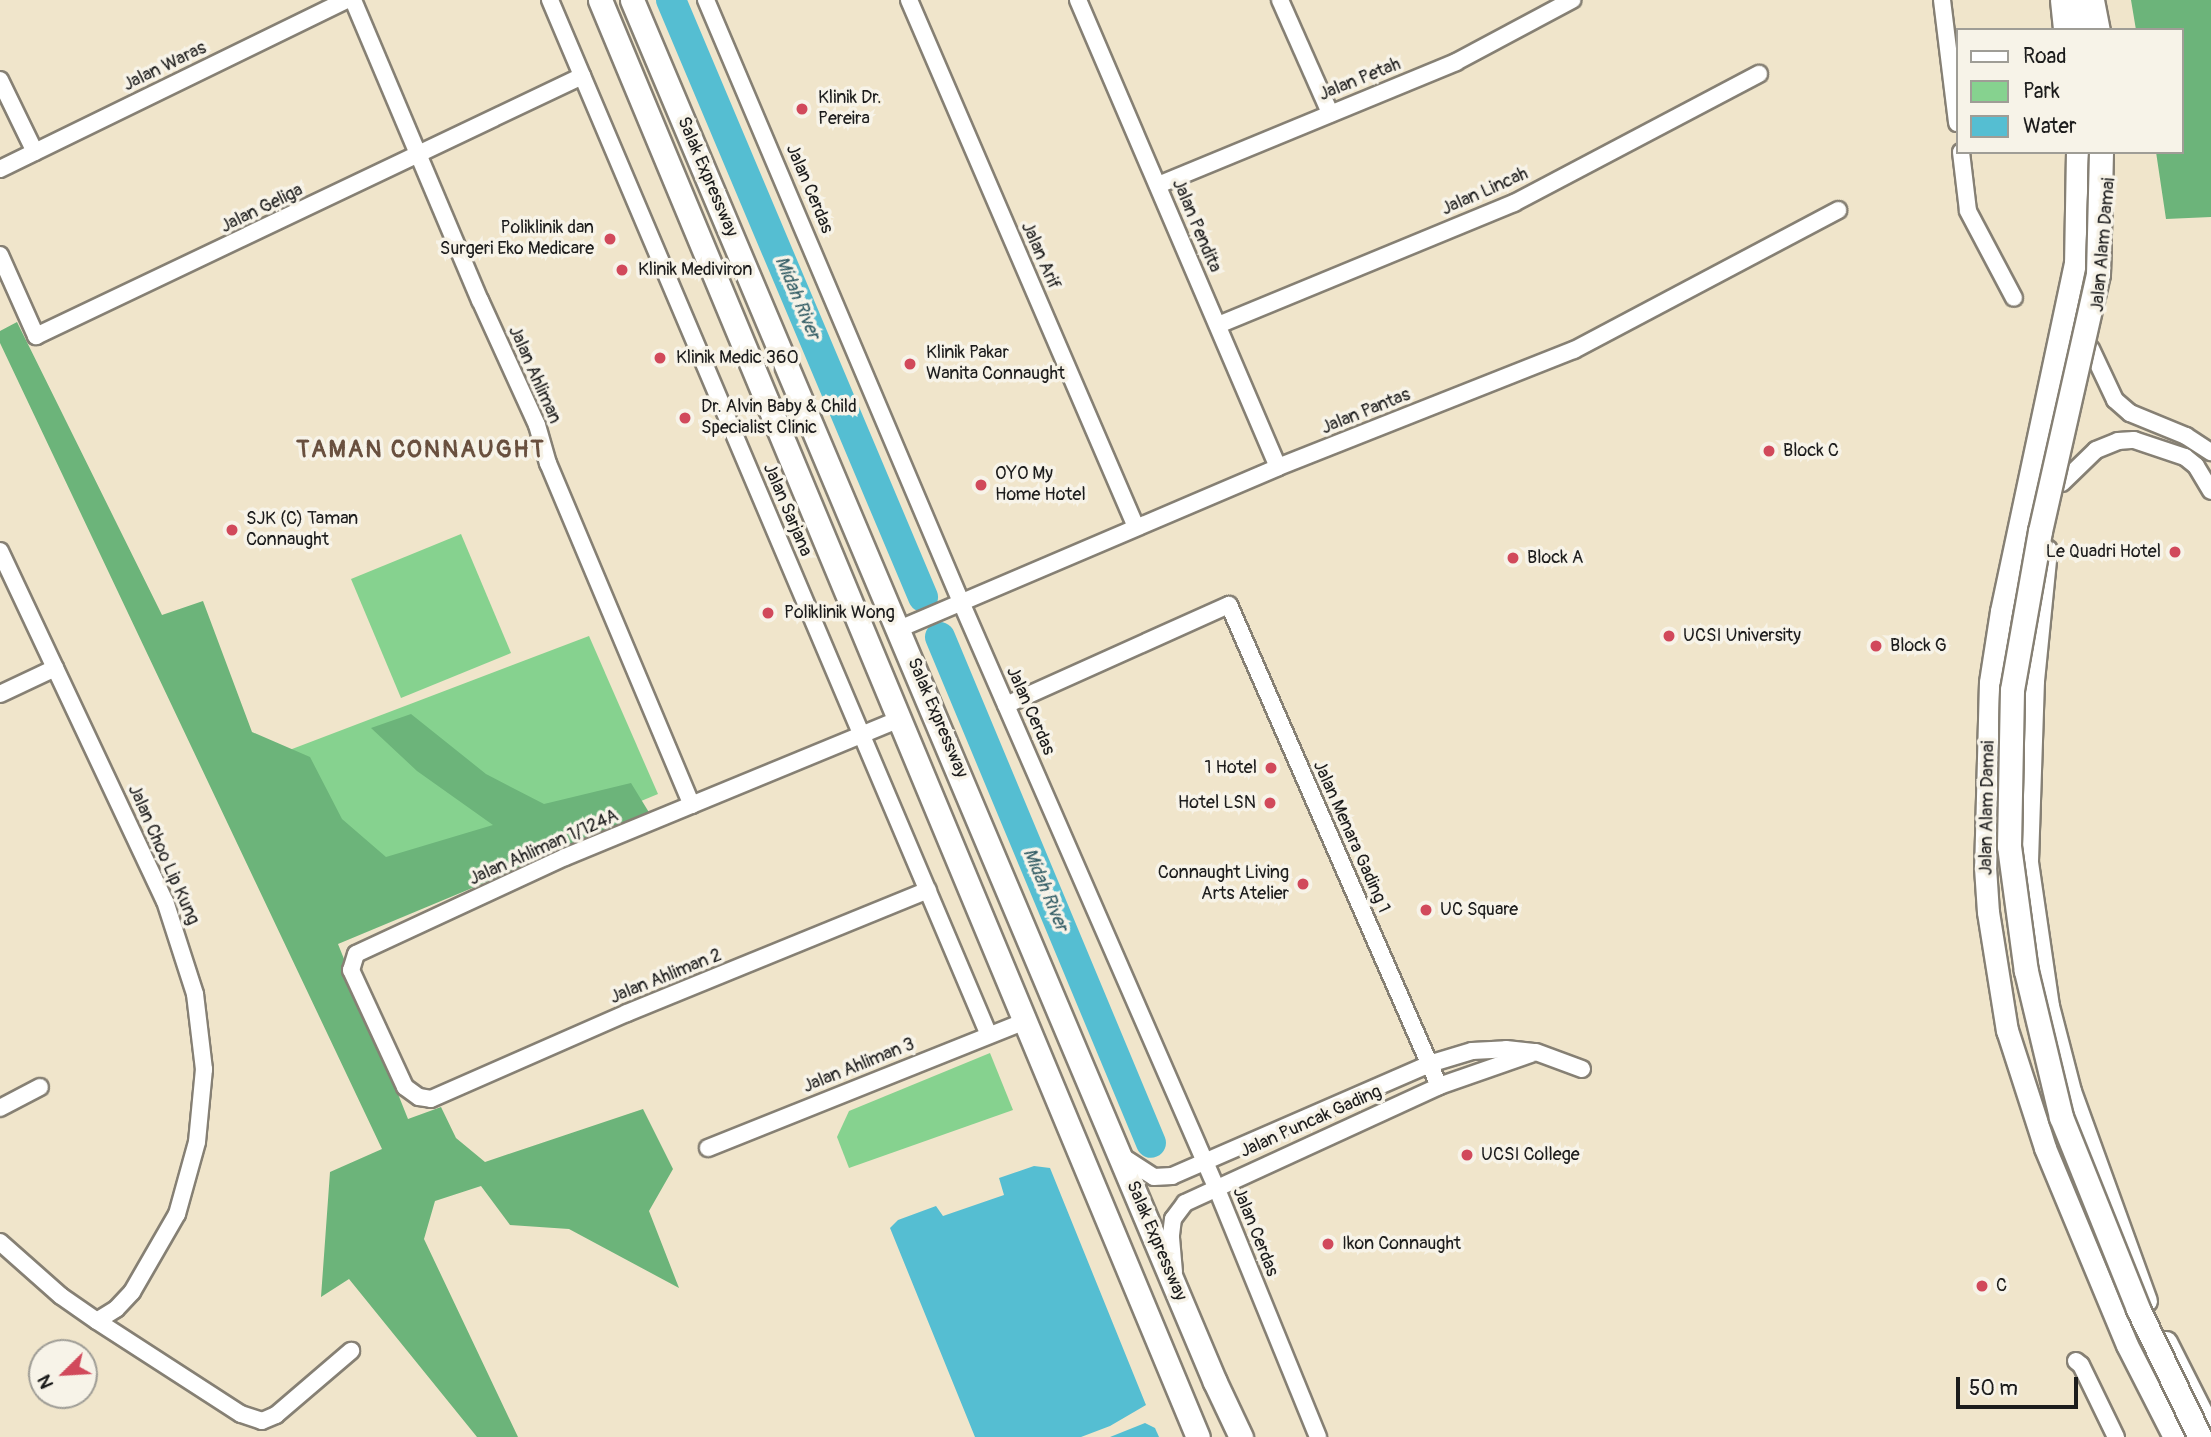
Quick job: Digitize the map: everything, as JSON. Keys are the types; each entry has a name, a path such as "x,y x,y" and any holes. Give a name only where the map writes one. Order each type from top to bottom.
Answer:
{"highway":[{"name":"Salak Expressway","path":"600,0 1198,1437"},
{"name":"Salak Expressway","path":"632,0 1241,1437"},
{"path":"2065,0 2083,28"},
{"path":"2085,0 2089,28"},
{"path":"2099,154 2093,275 2036,528 2006,690 2003,848 2021,973 2057,1119 2179,1435"},
{"path":"2099,154 2098,274 2040,531 2012,690 2010,846 2026,971 2061,1117 2138,1310 2206,1425"}],"main road":[{"path":"2064,28 2065,0"},
{"path":"2093,0 2099,28"},
{"name":"Jalan Alam Damai","path":"2077,154 2075,263 2001,611 1990,681 1985,867 1987,900 2005,1018 2023,1085 2045,1147 2122,1333 2179,1435"},
{"name":"Jalan Alam Damai","path":"2110,154 2104,288 2047,545 2043,577 2033,680 2026,803 2027,862 2048,1006 2083,1131 2143,1292 2206,1425"}],"street":[{"name":"Jalan Waras","path":"0,169 323,5 347,0"},
{"name":"Jalan Ahliman","path":"353,0 537,425 548,463 692,805"},
{"name":"Jalan Sarjana","path":"550,0 989,1035"},
{"name":"Jalan Cerdas","path":"706,0 961,602 1216,1187 1318,1437"},
{"name":"Jalan Arif","path":"909,0 1136,527"},
{"name":"Jalan Pendita","path":"1078,0 1278,467"},
{"path":"1280,0 1331,113"},
{"name":"Jalan Petah","path":"1158,185 1456,62 1572,0"},
{"path":"1942,0 1955,107"},
{"name":"Jalan Lincah","path":"1217,325 1514,203 1759,74"},
{"name":"Jalan Geliga","path":"0,255 36,336 582,76"},
{"path":"0,80 35,152"},
{"path":"1961,154 1968,211 2014,298"},
{"name":"Jalan Pantas","path":"899,629 1278,467 1574,350 1839,210"},
{"path":"2091,349 2115,400 2130,414 2186,436 2211,452"},
{"path":"2062,483 2096,450 2119,441 2134,440 2185,457 2196,466 2211,491"},
{"name":"Jalan Choo Lip Kung","path":"0,551 175,926 195,994 204,1069 197,1142 175,1220 132,1292 116,1309 97,1321"},
{"name":"Jalan Menara Gading 1","path":"1006,705 1228,605 1439,1086"},
{"path":"0,694 55,668"},
{"name":"Jalan Ahliman 1/124A","path":"419,1097 405,1087 351,970 356,954 565,857 900,719"},
{"name":"Jalan Ahliman 2","path":"419,1097 432,1099 627,1013 928,890"},
{"name":"Jalan Ahliman 3","path":"708,1148 1025,1021"},
{"name":"Jalan Puncak Gading","path":"1120,1155 1154,1177 1171,1176 1429,1064 1472,1051 1506,1049 1536,1052 1582,1069"},
{"name":"Jalan Puncak Gading","path":"1175,1286 1171,1235 1173,1219 1185,1203 1439,1086 1536,1052"},
{"path":"0,1108 40,1087"},
{"path":"0,1242 61,1297 241,1414 262,1420 276,1415 351,1351"},
{"path":"2076,1361 2081,1365 2116,1437"},
{"path":"2179,1435 2206,1425"}],"green space":[{"path":"2131,0 2211,0 2211,217 2166,219 2156,154 2183,154 2183,28 2136,28"},
{"path":"17,322 162,615 203,601 252,732 310,757 342,819 386,857 493,825 417,771 371,728 411,714 486,774 544,804 631,783 650,814 338,944 408,1119 441,1107 456,1138 485,1162 643,1109 673,1169 649,1211 679,1288 569,1229 510,1225 481,1186 435,1201 424,1239 518,1437 477,1437 349,1279 321,1297 330,1172 382,1149 0,343 0,331"},
{"path":"461,534 511,653 401,698 351,579"},
{"path":"589,636 658,794 340,926 245,767"},
{"path":"990,1053 1013,1110 849,1168 837,1137 849,1111"}],"water":[{"path":"1034,1166 1050,1168 1146,1405 1110,1426 1081,1437 975,1437 890,1228 898,1220 936,1206 943,1216 1004,1195 999,1178"},
{"path":"1145,1423 1155,1428 1159,1437 1110,1437"}],"waterway":[{"name":"Midah River","path":"671,0 923,597"},
{"name":"Midah River","path":"940,637 1151,1143"}],"place":[{"name":"Klinik Dr. Pereira","path":"802,109"},
{"name":"Poliklinik dan Surgeri Eko Medicare","path":"610,239"},
{"name":"Klinik Mediviron","path":"622,270"},
{"name":"Klinik Medic 360","path":"660,358"},
{"name":"Klinik Pakar Wanita Connaught","path":"910,364"},
{"name":"Dr. Alvin Baby & Child Specialist Clinic","path":"685,418"},
{"name":"Block C","path":"1769,451"},
{"name":"OYO My Home Hotel","path":"981,485"},
{"name":"SJK (C) Taman Connaught","path":"232,530"},
{"name":"Le Quadri Hotel","path":"2175,552"},
{"name":"Block A","path":"1513,558"},
{"name":"Poliklinik Wong","path":"768,613"},
{"name":"UCSI University","path":"1669,636"},
{"name":"Block G","path":"1876,646"},
{"name":"1 Hotel","path":"1271,768"},
{"name":"Hotel LSN","path":"1270,803"},
{"name":"Connaught Living Arts Atelier","path":"1303,884"},
{"name":"UC Square","path":"1426,910"},
{"name":"UCSI College","path":"1467,1155"},
{"name":"Ikon Connaught","path":"1328,1244"},
{"name":"C","path":"1982,1286"}],"district":[{"name":"TAMAN CONNAUGHT","path":"421,450"}]}
